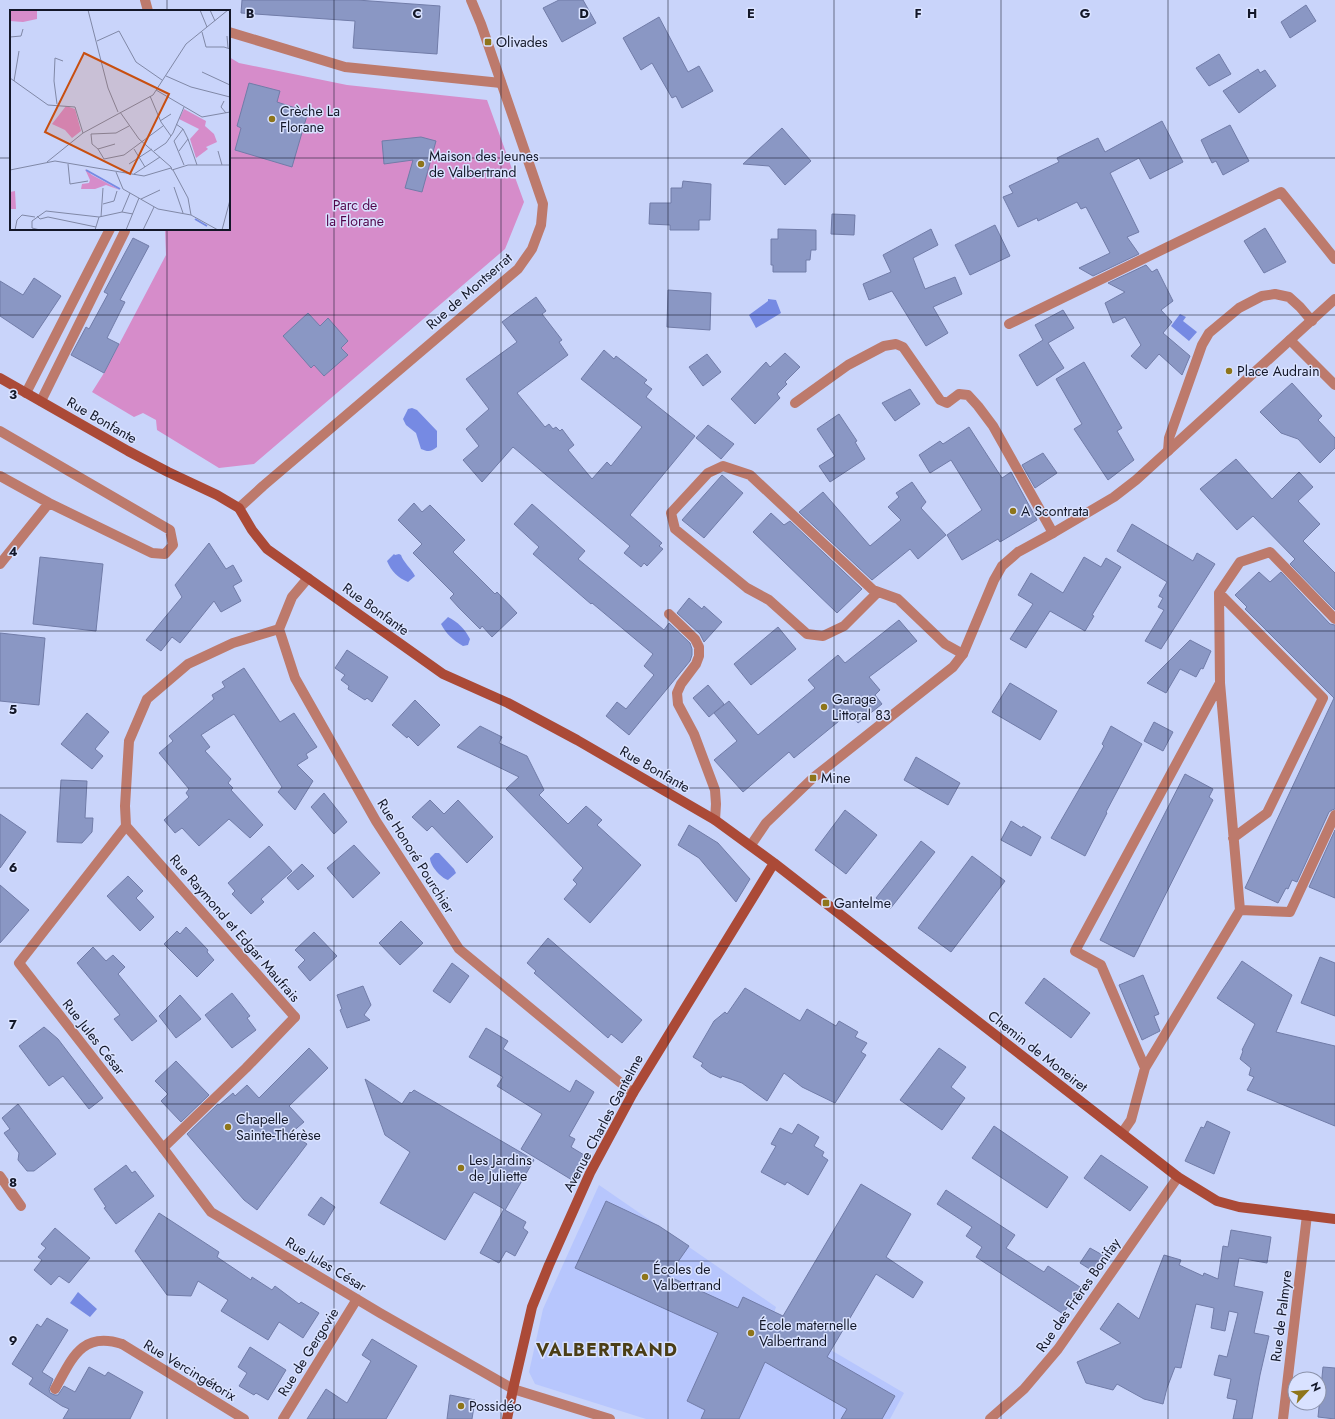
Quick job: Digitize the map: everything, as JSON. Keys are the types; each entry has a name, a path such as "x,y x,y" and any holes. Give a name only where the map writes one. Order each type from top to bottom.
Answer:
{"main road":[{"name":"Rue Bonfante","path":"0,378 128,451 217,495 239,508 252,530 267,549 443,674 508,703 577,740 715,820 751,846"},
{"name":"Chemin de Moneiret","path":"751,846 1178,1177 1217,1201 1239,1207 1335,1219"},
{"name":"Avenue Charles Gantelme","path":"507,1419 512,1389 532,1307 548,1265 590,1174 633,1093 774,863"}],"street":[{"path":"145,0 148,10"},
{"name":"Rue de Montserrat","path":"239,508 518,269 532,249 541,225 543,204 481,24 471,0"},
{"path":"230,32 345,67 501,83"},
{"path":"1009,324 1281,192 1335,259"},
{"path":"26,393 109,230"},
{"path":"41,401 125,230"},
{"path":"1168,451 1169,438 1202,345 1209,332 1239,308 1262,296 1275,294 1289,297 1312,321"},
{"path":"751,846 766,823 813,778 953,667 963,654 994,580 1002,566 1018,552 1053,533 1114,496 1136,480 1335,300"},
{"path":"1290,340 1335,385"},
{"path":"795,403 848,365 884,346 896,344 903,347 940,400 947,403 959,394 968,395 978,406 993,426 1053,533"},
{"path":"0,431 170,530 173,545 165,554 152,553 49,503 0,476"},
{"path":"878,592 844,626 823,636 807,634 769,600 747,588 675,529 671,513 708,473 723,466 750,475 873,590 898,599 945,644 963,654"},
{"path":"0,564 49,503"},
{"path":"1122,1133 1131,1120 1145,1068 1240,910 1220,684 1220,593 1240,562 1270,552 1335,619"},
{"path":"126,826 125,806 129,741 147,699 188,664 233,643 279,629 292,597 308,578"},
{"path":"1220,593 1323,698 1267,814 1233,838"},
{"path":"669,614 695,640 699,647 699,656 696,664 681,684 677,693 678,704 694,734 715,790 715,820"},
{"name":"Rue Honoré Pourchier","path":"279,629 295,678 376,821 459,949 633,1093"},
{"path":"1145,1068 1101,965 1075,951 1220,684"},
{"path":"1240,910 1290,912 1335,815"},
{"name":"Rue Raymond et Edgar Maufrais","path":"126,826 295,1018 246,1068 163,1148"},
{"name":"Rue Jules César","path":"126,826 18,963 163,1148 211,1212 512,1389 610,1419"},
{"path":"0,1176 20,1206"},
{"name":"Rue des Frêres Bonifay","path":"990,1419 1024,1389 1058,1349 1178,1177"},
{"name":"Rue de Palmyre","path":"1283,1419 1307,1215"},
{"name":"Rue de Gergovie","path":"282,1419 357,1299"},
{"name":"Rue Vercingétorix","path":"55,1389 82,1347 104,1340 122,1344 244,1419"}],"shaded area":[{"name":"Écoles de Valbertrand","path":"599,1185 776,1307 773,1316 904,1393 890,1419 646,1419 535,1384 529,1372 543,1309"}],"green space":[{"name":"Parc de la Florane","path":"230,58 239,63 347,85 487,100 524,202 505,249 254,464 219,468 157,430 156,420 143,413 134,417 92,392 104,373 166,255 165,230 230,230"}],"water":[{"path":"768,299 776,300 781,313 756,328 749,315 768,301"},
{"path":"1180,314 1186,317 1183,321 1197,332 1189,341 1171,326"},
{"path":"412,408 417,410 437,431 437,447 431,451 421,449 416,433 406,425 403,419 408,409"},
{"path":"394,554 401,555 415,576 408,582 395,574 387,561"},
{"path":"448,617 461,626 466,632 470,639 468,645 463,646 445,631 441,624"},
{"path":"435,853 439,853 456,873 448,880 439,874 430,861 430,858"},
{"path":"78,1292 97,1309 90,1317 70,1303"}],"building":[{"path":"242,0 357,0 440,6 437,54 353,48 355,21 241,13"},
{"path":"559,0 583,0 596,23 562,42 543,8"},
{"path":"1306,5 1316,21 1290,38 1281,22"},
{"path":"659,17 688,72 699,66 713,91 682,108 676,96 672,98 652,63 641,70 623,38"},
{"path":"1219,54 1231,74 1209,86 1196,68"},
{"path":"1258,69 1260,73 1265,70 1276,86 1239,113 1223,91"},
{"name":"Crèche La Florane","path":"249,83 280,91 277,102 308,112 292,167 235,150 241,128 237,126"},
{"path":"1162,121 1183,162 1150,179 1139,158 1110,173 1139,232 1127,237 1139,254 1093,276 1079,268 1110,253 1086,207 1081,209 1077,202 1038,221 1037,218 1018,227 1003,197 1013,193 1009,186 1059,162 1057,158 1098,138 1105,152"},
{"path":"1230,125 1249,161 1223,175 1216,161 1212,163 1201,140"},
{"path":"782,128 811,161 785,185 769,166 743,164"},
{"path":"421,137 436,141 422,192 405,188 413,160 384,164 382,141"},
{"path":"683,181 711,184 710,220 699,220 699,230 670,230 670,225 649,224 650,203 671,203 671,188 682,188"},
{"path":"832,214 855,215 854,235 831,234"},
{"path":"995,225 1010,256 970,275 955,245"},
{"path":"1265,228 1286,262 1264,273 1244,241"},
{"path":"778,229 816,230 816,250 811,250 810,260 806,260 806,272 773,272 773,265 771,265 771,239 778,239"},
{"path":"931,229 938,245 913,258 925,289 955,277 962,294 933,307 948,333 926,346 892,291 869,300 863,284 891,272 883,255"},
{"path":"133,238 149,246 120,300 125,302 107,338 119,344 104,373 71,355 86,327 89,329 108,294 104,292"},
{"path":"1146,265 1152,272 1157,269 1173,301 1161,310 1172,322 1163,333 1190,356 1182,375 1159,354 1146,369 1131,356 1141,345 1125,317 1113,323 1105,303 1125,292 1108,283"},
{"path":"34,278 61,296 33,338 0,316 0,281 23,295"},
{"path":"668,290 711,293 710,330 667,327"},
{"path":"536,297 546,311 542,314 562,340 559,342 568,355 517,393 545,427 549,424 553,429 556,427 560,431 562,429 574,445 568,450 592,479 607,462 611,466 642,427 581,379 604,350 614,359 616,356 647,380 644,383 652,389 646,397 695,436 630,515 662,543 659,546 663,549 647,566 644,563 641,567 624,553 630,546 513,447 482,482 463,460 479,446 466,429 489,409 466,379 517,342 502,322"},
{"path":"1063,310 1074,328 1048,343 1064,368 1037,386 1019,355 1043,340 1035,325"},
{"path":"308,313 320,326 328,318 348,341 341,348 348,355 324,376 314,365 311,368 283,336"},
{"path":"785,353 800,367 785,382 787,384 777,394 780,398 755,424 731,399 766,362 770,367"},
{"path":"707,354 721,372 703,386 689,367"},
{"path":"1084,362 1122,428 1117,431 1134,460 1108,480 1074,429 1082,424 1056,379"},
{"path":"1292,383 1322,416 1318,420 1335,438 1335,448 1320,463 1298,439 1281,433 1260,412"},
{"path":"910,389 920,404 895,421 882,403"},
{"path":"839,414 857,441 855,442 865,459 830,482 819,466 835,456 817,429"},
{"path":"708,425 734,444 721,459 696,438"},
{"path":"969,427 1002,478 1011,472 1037,520 1000,542 998,539 962,560 947,535 982,510 951,460 930,473 919,455 940,441 943,444"},
{"path":"1043,453 1057,473 1035,488 1022,465"},
{"path":"1236,459 1272,499 1299,472 1313,487 1298,501 1320,524 1303,541 1335,573 1335,610 1290,564 1295,559 1253,516 1237,530 1200,489"},
{"path":"722,475 743,493 704,538 682,520"},
{"path":"912,482 926,502 921,508 946,535 918,559 910,549 872,580 799,512 823,492 870,546 901,520 888,507 899,497 896,493"},
{"path":"414,503 422,512 430,505 465,540 453,552 495,594 497,592 517,613 492,637 482,626 480,629 459,608 450,598 454,594 413,553 422,544 398,520"},
{"path":"532,504 585,551 578,559 664,630 669,623 690,643 692,655 690,661 629,735 606,716 617,702 626,709 654,675 644,666 653,654 592,603 591,604 533,554 539,547 514,524"},
{"path":"771,513 784,525 790,521 862,589 837,613 753,532"},
{"path":"1132,524 1193,561 1197,553 1215,564 1161,649 1145,641 1164,610 1158,607 1163,598 1159,596 1167,582 1117,551"},
{"path":"209,543 226,569 233,565 242,581 233,586 241,601 221,612 214,601 180,643 172,637 161,651 146,640 182,597 175,585"},
{"path":"40,557 103,564 96,631 33,624"},
{"path":"1084,557 1101,567 1106,558 1121,567 1092,615 1094,616 1085,631 1050,611 1026,648 1010,639 1033,604 1018,595 1031,573 1063,593"},
{"path":"1259,572 1270,582 1281,572 1330,624 1335,625 1335,809 1329,812 1297,882 1292,880 1288,889 1286,888 1278,903 1245,888 1334,698 1245,609 1247,607 1235,595"},
{"path":"689,598 702,609 704,606 722,622 704,642 700,634 677,613"},
{"path":"899,620 917,641 869,677 880,690 875,695 882,704 858,723 850,712 794,758 789,752 743,792 714,760 737,741 714,713 729,701 758,735 815,688 808,680 838,655 845,663"},
{"path":"778,627 796,649 751,685 734,664"},
{"path":"0,633 45,638 39,705 0,701"},
{"path":"1190,640 1211,651 1203,669 1201,668 1196,677 1180,669 1166,693 1147,683"},
{"path":"347,650 388,677 372,702 367,698 365,700 348,689 349,686 341,680 345,675 335,668"},
{"path":"244,668 280,722 294,713 317,747 306,754 308,758 297,765 313,781 295,810 278,792 282,787 234,714 201,735 210,747 205,751 231,779 228,783 233,788 231,790 263,825 250,838 229,819 199,846 182,828 175,833 164,820 189,797 186,793 189,789 159,753 173,741 169,736 214,699 212,695 225,687 222,682"},
{"path":"1010,683 1057,711 1040,740 992,712"},
{"path":"708,685 724,704 709,717 693,698"},
{"path":"415,700 440,725 418,746 408,736 407,738 392,725"},
{"path":"87,713 109,732 95,749 103,756 92,769 61,744"},
{"path":"1154,722 1173,732 1163,751 1144,741"},
{"path":"480,726 502,737 499,743 527,756 544,790 539,795 568,824 586,806 602,820 597,825 641,865 590,923 564,899 577,884 573,880 583,868 506,789 519,777 457,747"},
{"path":"1111,726 1142,744 1106,812 1107,813 1085,856 1051,838 1104,746 1102,744"},
{"path":"916,757 960,783 948,805 904,780"},
{"path":"1185,774 1213,789 1209,797 1213,800 1134,957 1100,940"},
{"path":"61,780 87,781 85,818 93,818 92,832 82,843 57,842"},
{"path":"324,793 347,822 334,834 311,807"},
{"path":"430,800 444,814 458,800 493,837 467,863 432,826 427,831 412,817"},
{"path":"845,810 877,835 846,874 815,850"},
{"path":"0,814 26,832 0,868"},
{"path":"1011,821 1022,828 1023,826 1041,837 1031,856 1001,840"},
{"path":"689,825 718,843 750,879 736,902 699,858 678,845"},
{"path":"1335,830 1335,898 1309,887"},
{"path":"921,841 935,852 890,909 876,898"},
{"path":"354,845 380,873 353,898 327,868"},
{"path":"269,846 292,871 261,899 264,902 251,914 232,894 235,891 228,883"},
{"path":"972,856 1005,881 951,952 918,928"},
{"path":"302,864 314,876 298,890 287,878"},
{"path":"128,876 143,891 136,898 154,917 140,931 107,896"},
{"path":"0,885 29,910 0,943"},
{"path":"401,921 423,943 400,965 379,943"},
{"path":"186,927 208,950 207,952 214,960 197,977 164,944 177,931 180,934"},
{"path":"314,932 337,956 310,981 298,967 305,960 295,950"},
{"path":"548,938 642,1020 622,1043 611,1034 608,1038 534,973 536,971 527,963"},
{"path":"93,947 106,961 113,955 125,967 118,974 157,1021 132,1041 114,1019 120,1015 77,963"},
{"path":"1320,957 1335,963 1335,1016 1301,1003"},
{"path":"1242,961 1292,995 1276,1032 1335,1046 1335,1126 1247,1090 1254,1077 1249,1075 1251,1068 1240,1059 1242,1050 1255,1024 1217,998"},
{"path":"452,963 469,976 450,1003 433,991"},
{"path":"1143,975 1159,1014 1154,1016 1160,1031 1142,1040 1119,985"},
{"path":"1044,978 1090,1013 1071,1038 1025,1003"},
{"path":"363,986 371,1005 364,1015 370,1020 347,1028 340,1010 342,1009 337,995"},
{"path":"745,988 800,1021 807,1009 836,1026 839,1021 858,1032 855,1037 867,1043 861,1052 866,1055 835,1103 802,1087 784,1073 767,1101 742,1083 722,1076 721,1078 710,1073 701,1066 703,1063 693,1057 714,1021 725,1012 727,1014"},
{"path":"232,993 250,1016 247,1018 256,1030 232,1048 205,1015"},
{"path":"180,995 201,1019 176,1038 159,1016"},
{"path":"44,1027 58,1039 103,1098 89,1109 63,1076 49,1086 19,1046"},
{"path":"486,1028 508,1041 503,1049 570,1092 576,1080 594,1092 569,1136 575,1139 571,1147 584,1155 572,1180 521,1149 542,1114 497,1086 503,1077 469,1057"},
{"path":"309,1048 328,1068 289,1106 304,1122 291,1133 307,1144 257,1210 244,1200 187,1134 218,1104 219,1105 233,1093 235,1096 247,1085 259,1098"},
{"path":"939,1048 966,1067 951,1087 965,1098 942,1130 900,1100"},
{"path":"176,1061 209,1095 181,1122 161,1101 168,1094 155,1081"},
{"path":"365,1079 402,1104 410,1092 411,1093 414,1090 534,1160 505,1210 526,1222 523,1228 528,1232 515,1256 506,1251 499,1263 480,1253 504,1209 474,1192 445,1240 380,1203 410,1152 385,1135"},
{"path":"18,1104 56,1154 34,1171 27,1171 18,1160 19,1153 4,1133 10,1129 2,1118"},
{"path":"1207,1121 1230,1132 1214,1174 1185,1161 1201,1127 1204,1128"},
{"path":"798,1124 819,1137 814,1146 824,1152 822,1156 828,1160 808,1195 787,1182 785,1185 761,1172 776,1146 771,1144 780,1128 792,1134"},
{"path":"994,1126 1068,1177 1047,1208 972,1158"},
{"path":"1101,1155 1148,1187 1130,1211 1084,1178"},
{"path":"126,1165 132,1173 135,1171 154,1196 116,1224 104,1208 106,1207 94,1189"},
{"path":"861,1184 911,1214 886,1257 923,1282 913,1298 876,1274 827,1357 895,1396 882,1419 841,1419 847,1409 765,1362 739,1419 701,1419 705,1410 687,1401 718,1333 575,1268 606,1201 659,1226 689,1246 668,1276 738,1308 743,1297 783,1316"},
{"path":"946,1190 1015,1235 1006,1248 1044,1272 1048,1266 1080,1287 1063,1314 976,1257 982,1247 966,1236 972,1227 937,1204"},
{"path":"321,1197 335,1207 324,1225 308,1215"},
{"path":"159,1213 219,1252 217,1257 251,1280 252,1277 272,1290 275,1286 299,1304 301,1302 319,1313 303,1338 279,1322 268,1340 221,1311 228,1300 198,1281 191,1296 167,1295 135,1251"},
{"path":"55,1228 90,1258 69,1283 59,1276 51,1285 34,1270 42,1260 38,1257 46,1248 41,1244"},
{"path":"1231,1230 1271,1237 1267,1263 1239,1258 1234,1286 1263,1292 1254,1333 1269,1336 1252,1419 1233,1419 1237,1400 1227,1398 1231,1379 1214,1375 1219,1355 1227,1357 1238,1313 1229,1311 1225,1331 1211,1328 1214,1308 1196,1304 1181,1368 1175,1367 1163,1404 1144,1399 1117,1384 1113,1390 1086,1383 1077,1362 1121,1343 1100,1329 1118,1303 1139,1319 1164,1255 1181,1260 1179,1265 1203,1276 1204,1273 1218,1279 1223,1246 1228,1247"},
{"path":"1090,1248 1106,1257 1096,1273 1080,1263"},
{"path":"47,1318 68,1330 42,1372 53,1379 49,1389 50,1393 58,1395 64,1386 75,1392 89,1367 105,1376 108,1372 143,1392 130,1419 63,1419 69,1409 29,1384 33,1378 12,1364 37,1324 41,1327"},
{"path":"372,1339 417,1366 386,1419 307,1419 326,1389 347,1403 371,1361 362,1355"},
{"path":"250,1347 286,1370 268,1400 256,1393 254,1395 239,1386 247,1373 238,1367"},
{"path":"1323,1367 1335,1368 1335,1419 1318,1417 1319,1411 1327,1411 1327,1371 1323,1371"},
{"name":"Possidéo","path":"450,1395 475,1400 472,1419 447,1419"}],"place":[{"name":"Olivades","path":"488,42"},
{"name":"Crèche La Florane","path":"272,119"},
{"name":"Maison des Jeunes de Valbertrand","path":"421,164"},
{"name":"Place Audrain","path":"1229,371"},
{"name":"A Scontrata","path":"1013,511"},
{"name":"Garage Littoral 83","path":"824,707"},
{"name":"Mine","path":"813,778"},
{"name":"Gantelme","path":"826,903"},
{"name":"Chapelle Sainte-Thérèse","path":"228,1127"},
{"name":"Les Jardins de Juliette","path":"461,1168"},
{"name":"Écoles de Valbertrand","path":"645,1277"},
{"name":"École maternelle Valbertrand","path":"751,1333"},
{"name":"Possidéo","path":"461,1406"}],"district":[{"name":"VALBERTRAND","path":"607,1350"}]}
